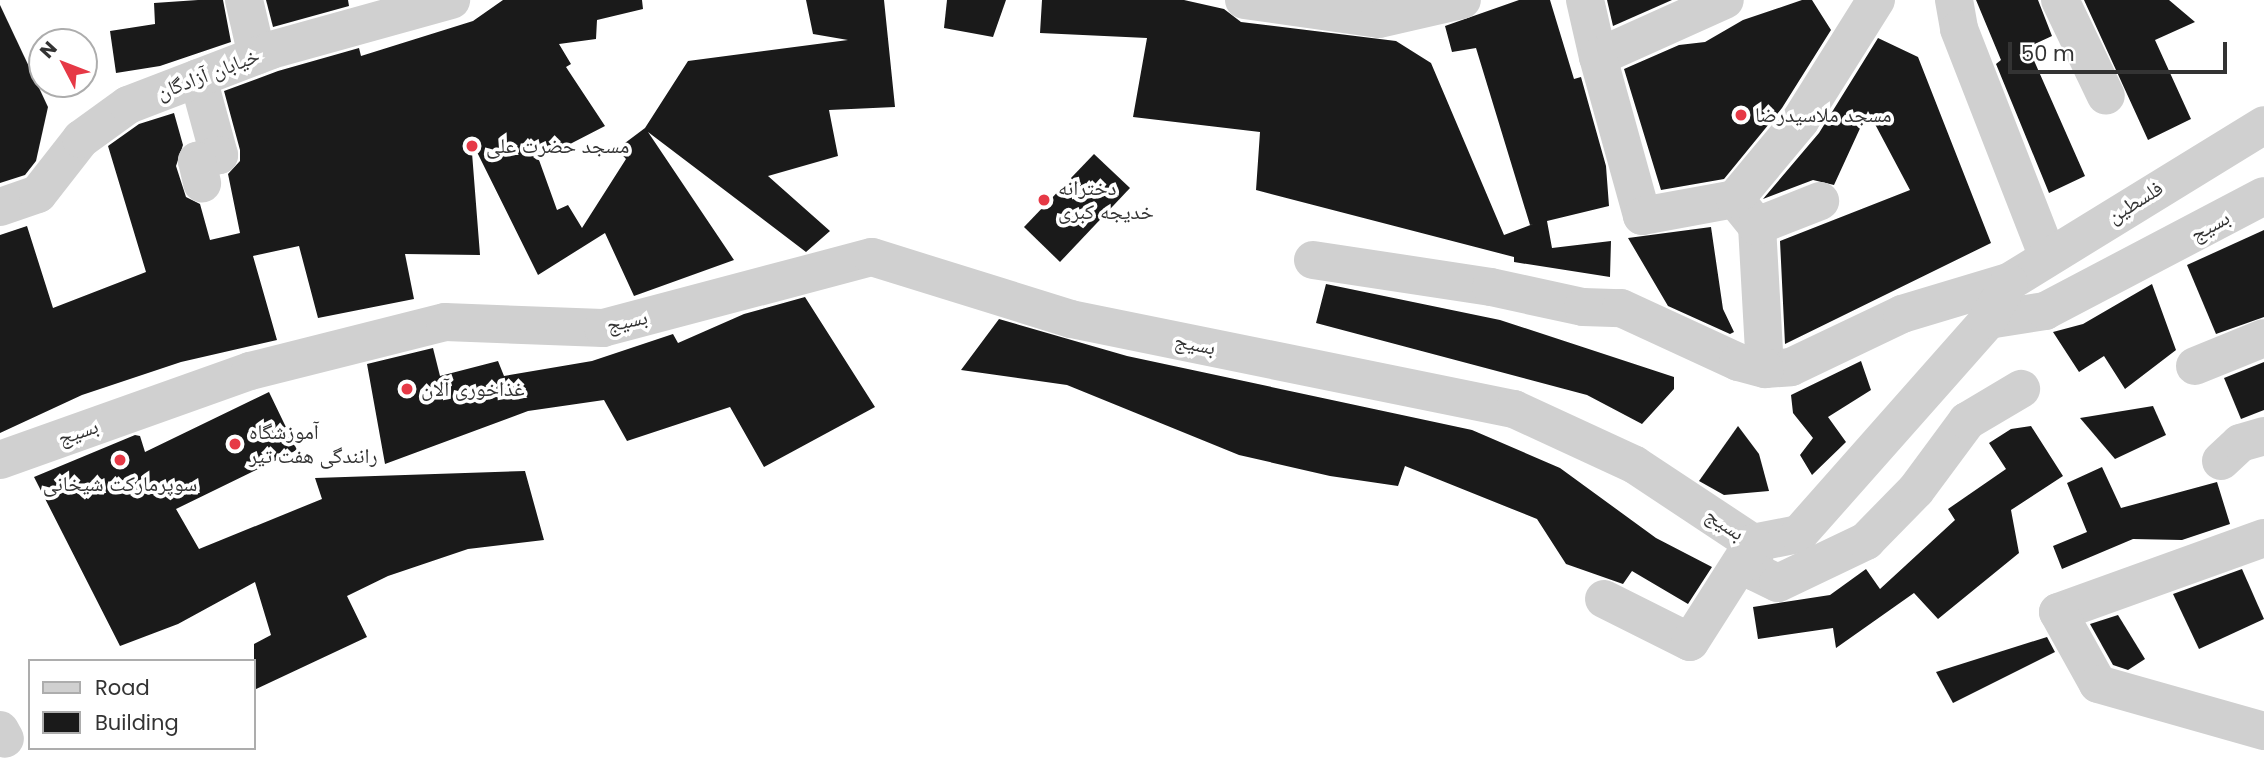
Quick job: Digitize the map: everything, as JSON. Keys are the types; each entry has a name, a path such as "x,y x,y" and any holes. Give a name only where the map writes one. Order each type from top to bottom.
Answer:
{"street":[{"path":"244,0 257,55"},
{"name":"خیابان آزادگان","path":"0,207 38,194 81,139 128,105 257,55 451,0"},
{"path":"1267,2 1379,19 1462,0"},
{"path":"1585,0 1642,216 1746,212 1821,201"},
{"path":"1598,57 1725,0"},
{"path":"1765,369 1746,212 1875,0"},
{"path":"1954,0 1959,29 2049,257"},
{"path":"2060,0 2106,96"},
{"path":"198,78 219,155 198,161 202,183"},
{"name":"فلسطین","path":"2009,282 2264,125"},
{"name":"بسیج","path":"0,460 250,371 445,322 603,328 872,257 1071,319 1514,410 1634,465 1753,543 1799,534 1918,393 1988,320 2045,310 2264,196"},
{"path":"1313,260 1491,287 1583,307 1621,308 1738,362 1765,369 1791,367 1902,314 2009,282"},
{"path":"1988,320 2009,282"},
{"path":"2195,366 2264,338"},
{"path":"1753,543 1755,572 1778,583 1866,541 1916,490 1966,421 2021,389"},
{"path":"2221,461 2240,443 2264,436"},
{"path":"2264,538 2058,612 2098,684 2264,731"},
{"path":"1604,599 1690,642 1753,543"}],"building":[{"path":"223,0 231,42 160,66 116,73 110,31 155,24 154,3"},
{"path":"266,0 348,0 349,6 273,27"},
{"path":"503,0 642,0 643,9 597,20 596,39 559,44 571,64 566,67 605,126 539,160 557,210 568,205 582,228 626,159 617,149 645,128 688,61 848,40 813,34 806,0 884,0 895,107 829,110 838,156 768,176 830,231 806,252 648,132 734,260 634,296 605,233 538,275 471,140 480,255 405,254 414,299 318,318 299,246 253,256 277,340 181,362 82,395 0,433 0,235 27,226 53,308 146,272 108,146 139,124 174,113 183,145 176,166 186,197 200,204 210,240 240,233 228,174 240,161 240,150 224,91 278,71 359,48 361,56 473,21"},
{"path":"947,0 1006,0 993,37 944,28"},
{"path":"1042,0 1184,0 1224,9 1241,22 1396,41 1431,63 1504,235 1533,224 1530,225 1476,48 1452,52 1445,26 1519,0 1550,0 1574,79 1581,77 1606,166 1609,206 1547,221 1552,248 1611,241 1610,277 1514,262 1514,257 1256,190 1260,132 1133,117 1147,38 1040,33"},
{"path":"1607,0 1672,0 1613,26"},
{"path":"1802,0 1812,0 1831,30 1782,108 1724,179 1661,190 1624,69 1679,45 1705,42 1743,20"},
{"path":"1976,0 2038,0 2052,36 2028,47 2085,176 2049,193 1996,64 2001,60"},
{"path":"2084,0 2169,0 2195,22 2155,40 2191,119 2148,140"},
{"path":"0,5 28,64 28,98 44,98 48,107 36,161 25,175 0,183"},
{"path":"1878,38 1918,57 1991,243 1785,344 1780,241 1910,190 1868,111 1834,185 1813,180 1763,199 1819,133"},
{"name":"دخترانه خدیجه کبری","path":"1094,154 1130,188 1060,262 1024,227"},
{"path":"1711,227 1723,309 1734,332 1730,334 1668,306 1628,238"},
{"path":"2264,230 2264,317 2216,334 2187,265"},
{"path":"1326,284 1500,320 1674,377 1674,389 1642,424 1587,395 1316,323"},
{"path":"2152,284 2176,350 2125,389 2104,356 2079,372 2053,332 2083,324"},
{"path":"805,297 875,407 764,467 730,407 627,441 604,400 528,411 385,464 367,364 433,348 440,376 498,361 504,376 592,361 673,334 678,343 744,314"},
{"path":"999,319 1127,356 1472,430 1560,468 1656,538 1712,567 1688,604 1632,571 1623,584 1566,564 1537,519 1405,466 1398,486 1330,476 1239,455 1067,385 961,370"},
{"path":"1861,361 1871,390 1828,417 1846,442 1812,475 1800,455 1813,438 1793,413 1791,395"},
{"path":"2264,362 2264,410 2241,419 2224,378"},
{"path":"269,392 297,450 176,509 199,549 322,499 315,478 525,471 544,540 468,549 388,576 347,596 367,637 256,689 254,644 271,635 255,582 178,624 120,646 34,477 135,435 140,436 145,452"},
{"path":"2153,406 2166,435 2115,459 2080,418"},
{"path":"1738,426 1759,454 1769,491 1724,495 1699,481"},
{"path":"2031,426 2063,476 2011,510 2019,553 1938,619 1914,593 1836,648 1833,628 1758,639 1753,607 1830,595 1866,569 1880,589 1955,520 1948,509 2006,469 1989,443 2011,429"},
{"path":"2102,467 2121,508 2217,482 2230,524 2182,540 2133,539 2062,569 2053,546 2087,532 2067,483"},
{"path":"2242,569 2264,619 2199,649 2173,594"},
{"path":"2118,615 2145,659 2128,670 2113,665 2090,624"},
{"path":"2047,637 2055,652 1953,703 1936,672"}],"place":[{"name":"مسجد ملاسیدرضا","path":"1741,115"},
{"name":"مسجد حضرت علی","path":"472,146"},
{"name":"دخترانه خدیجه کبری","path":"1044,200"},
{"name":"غذاخوری آلان","path":"407,389"},
{"name":"آموزشگاه رانندگی هفت تیر","path":"235,444"},
{"name":"سوپرمارکت شیخانی","path":"120,460"}]}
